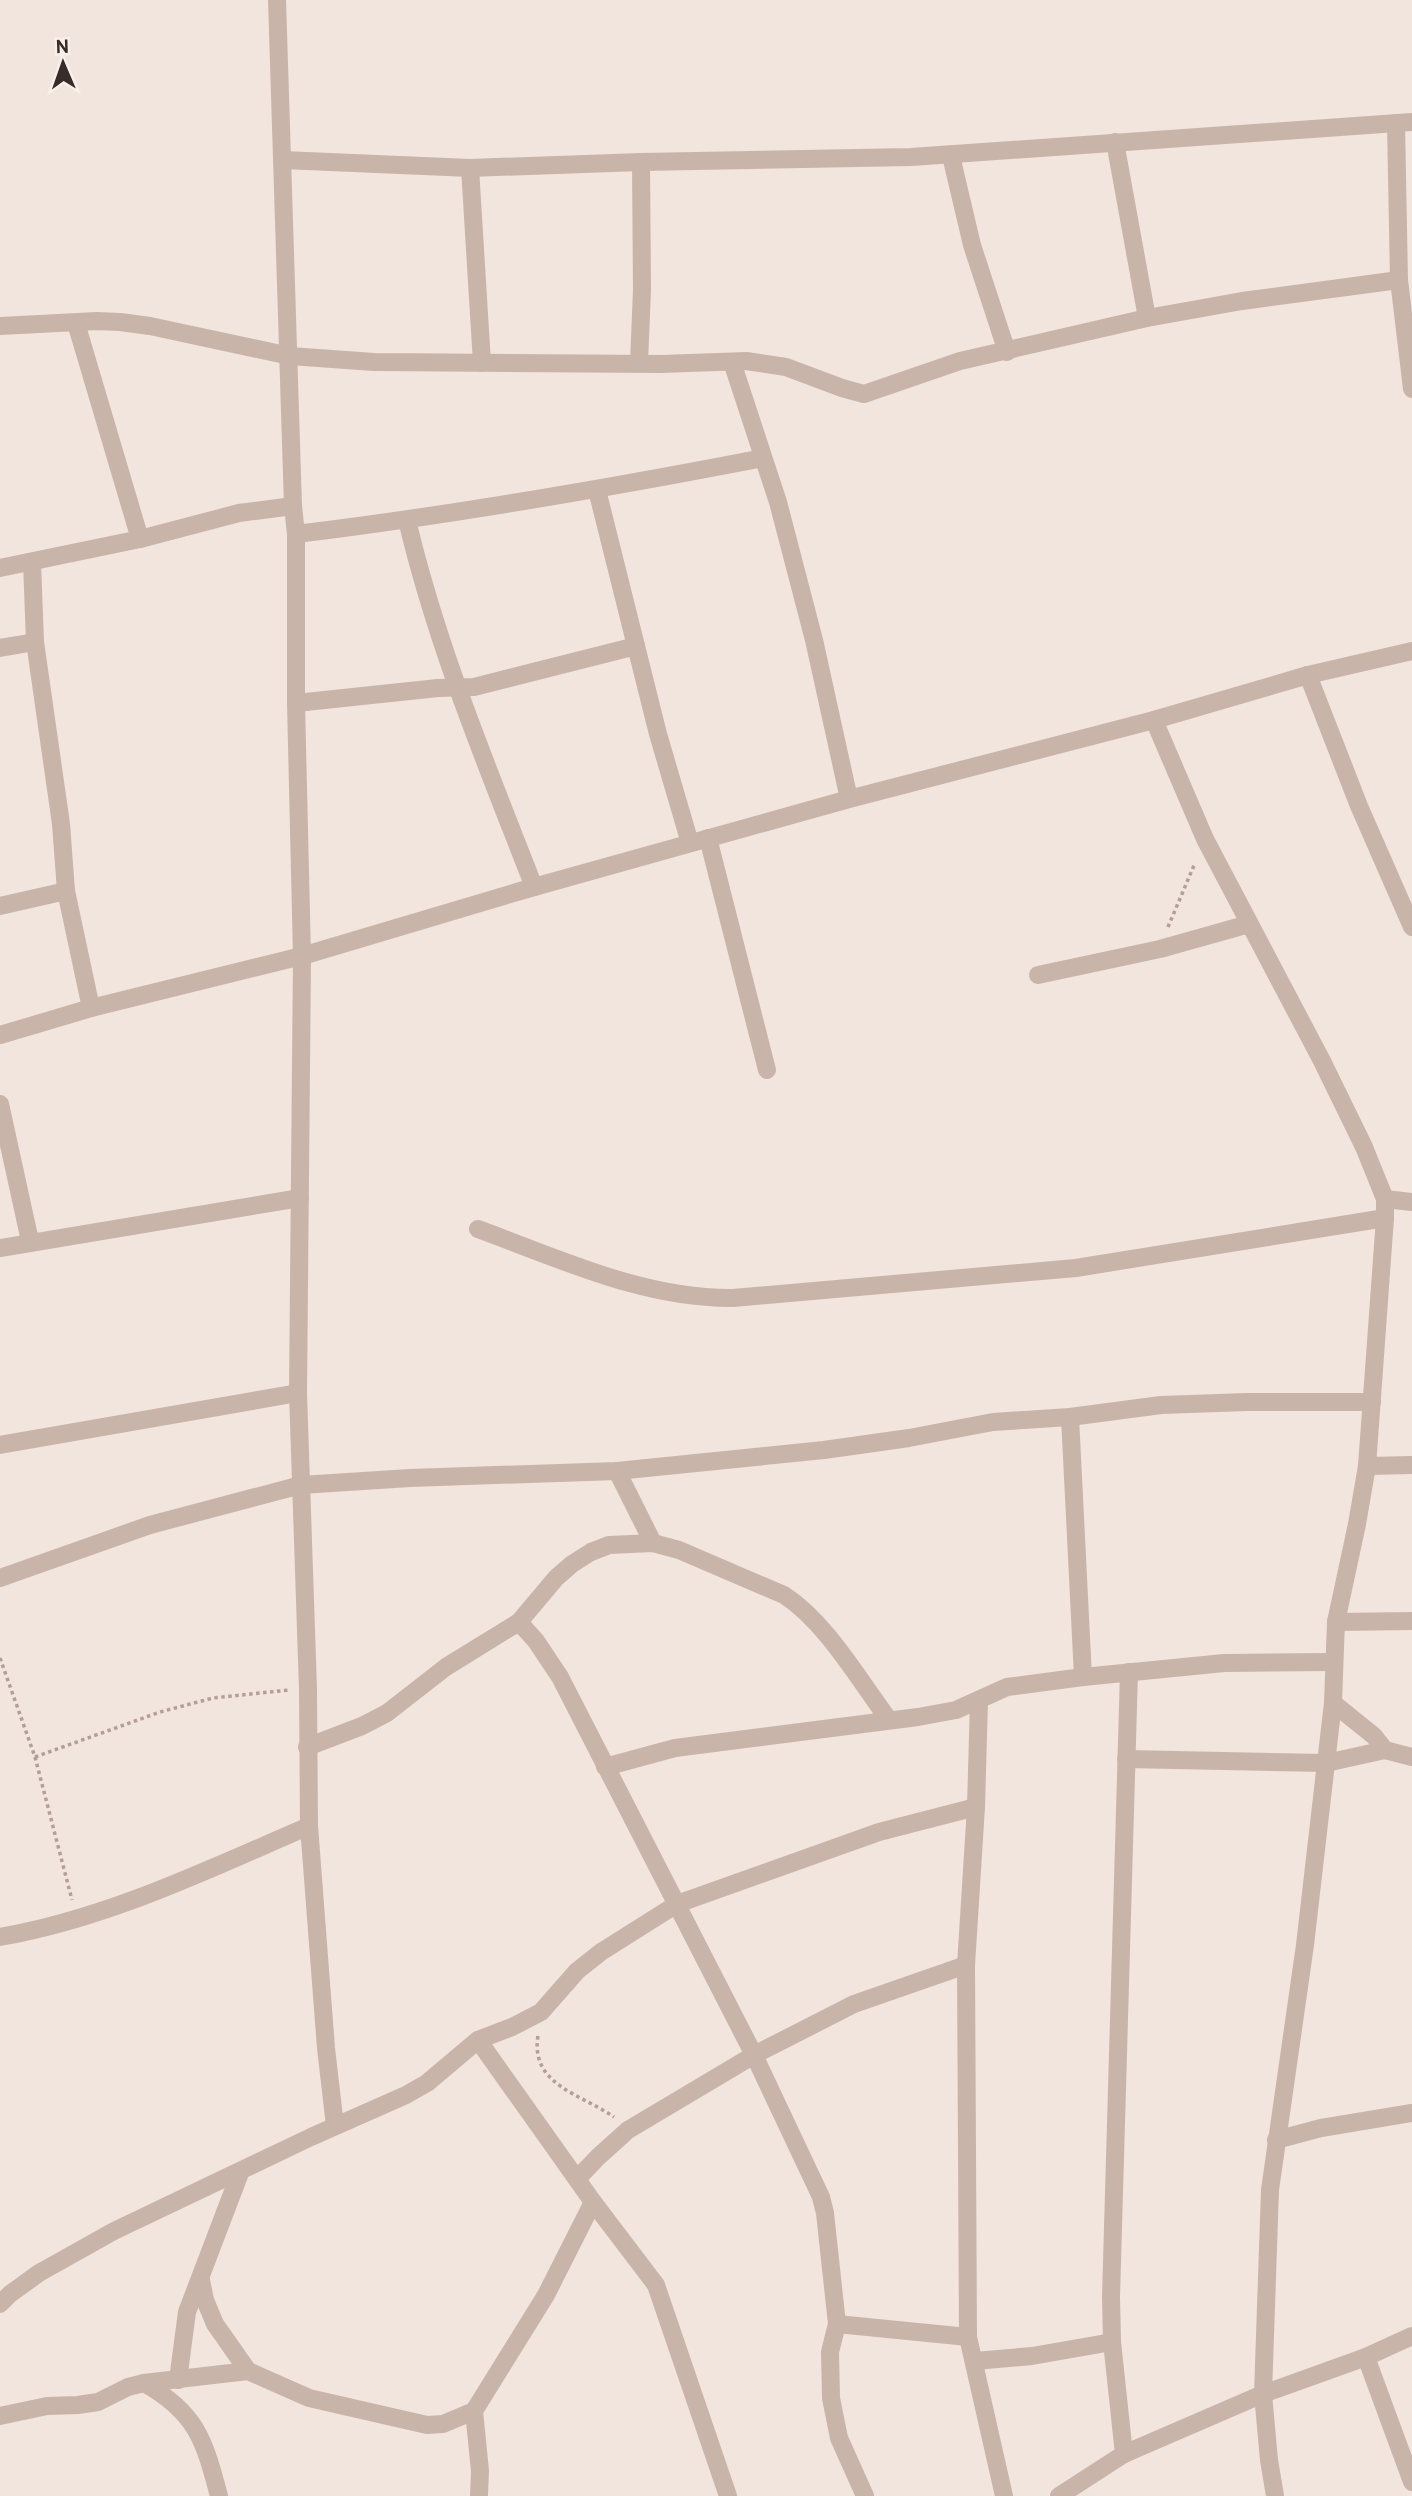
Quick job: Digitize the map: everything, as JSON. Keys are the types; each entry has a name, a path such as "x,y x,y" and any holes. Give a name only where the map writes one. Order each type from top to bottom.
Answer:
{"street":[{"path":"277,0 296,534 296,703 302,956 298,1393 308,1689 309,1826 326,2048 335,2126"},
{"path":"283,160 470,168 951,156 1404,122 1399,280 1412,388"},
{"path":"1115,142 1147,318"},
{"path":"951,156 972,245 1007,352"},
{"path":"639,363 642,278 641,162"},
{"path":"470,168 482,363"},
{"path":"0,326 97,321 150,326 290,356 374,362 746,361 786,367 864,394 960,362 1147,318 1242,301 1399,280"},
{"path":"76,323 140,539"},
{"path":"732,362 778,502 814,640 849,799"},
{"path":"296,534 407,520 597,490 763,458"},
{"path":"597,490 665,760 690,843"},
{"path":"0,568 140,539 239,513 293,506"},
{"path":"407,520 423,586 456,688 534,887"},
{"path":"32,562 35,642 61,824 66,891 91,1008"},
{"path":"0,648 35,642"},
{"path":"296,703 484,685 636,646"},
{"path":"0,1035 91,1008 302,956 534,887 849,799 1154,720 1308,676 1412,651"},
{"path":"1308,676 1359,806 1412,927"},
{"path":"1154,720 1205,839 1322,1061 1364,1147 1385,1199 1367,1466 1336,1622 1333,1703 1303,1958 1270,2190 1263,2394 1275,2496"},
{"path":"708,838 767,1070"},
{"path":"0,906 66,891"},
{"path":"1038,975 1160,949 1249,924"},
{"path":"0,1104 30,1241"},
{"path":"0,1248 300,1198"},
{"path":"1385,1199 1412,1202"},
{"path":"478,1229 630,1284 677,1295 733,1298 1076,1268 1385,1218"},
{"path":"0,1445 298,1393"},
{"path":"0,1578 150,1525 301,1485 411,1478 617,1471 824,1450 993,1422 1070,1417 1161,1405 1371,1402"},
{"path":"1070,1417 1083,1676"},
{"path":"1367,1466 1412,1465"},
{"path":"617,1471 653,1543"},
{"path":"307,1747 362,1726 387,1713 446,1667 519,1622 556,1578 572,1564 609,1545 653,1543 679,1550 784,1595 796,1603 824,1632 888,1720"},
{"path":"1336,1622 1412,1621"},
{"path":"519,1622 536,1641 560,1677 754,2055 821,2197 837,2324 830,2352 831,2398 839,2438 865,2496"},
{"path":"605,1767 675,1748 956,1710 1007,1687 1083,1676 1224,1663 1333,1662"},
{"path":"1124,2454 1112,2342 1111,2245 1121,2003 1129,1672"},
{"path":"979,1701 976,1808 966,1965 968,2337 1004,2496"},
{"path":"1333,1703 1374,1736 1385,1750"},
{"path":"1126,1759 1326,1763 1385,1750 1412,1757"},
{"path":"0,2304 9,2294 39,2273 114,2231 335,2126 407,2095 427,2083 478,2040 541,2012 585,1965 677,1904 879,1832 976,1808"},
{"path":"0,1937 41,1930 131,1901 309,1826"},
{"path":"577,2179 628,2130 754,2055 854,2004 966,1965"},
{"path":"478,2040 593,2202 656,2285 728,2496"},
{"path":"1276,2140 1412,2113"},
{"path":"178,2380 187,2312 240,2173"},
{"path":"201,2280 205,2300 215,2324 248,2371 309,2398 426,2425 443,2424 474,2411 546,2295 593,2202"},
{"path":"837,2324 968,2337"},
{"path":"1059,2496 1124,2454 1263,2394 1366,2357 1412,2336"},
{"path":"975,2361 1032,2357 1112,2342"},
{"path":"1366,2357 1412,2482"},
{"path":"0,2416 47,2406 78,2406 98,2402 128,2387 144,2383 248,2371"},
{"path":"144,2383 167,2396 184,2412 200,2434 219,2496"},
{"path":"474,2411 480,2471 479,2496"}],"path":[{"path":"1160,949 1205,839"},
{"path":"0,1658 35,1757 78,1919"},
{"path":"35,1757 160,1712 213,1698 308,1689"},
{"path":"541,2012 536,2047 542,2070 557,2084 615,2117 628,2130"}]}
